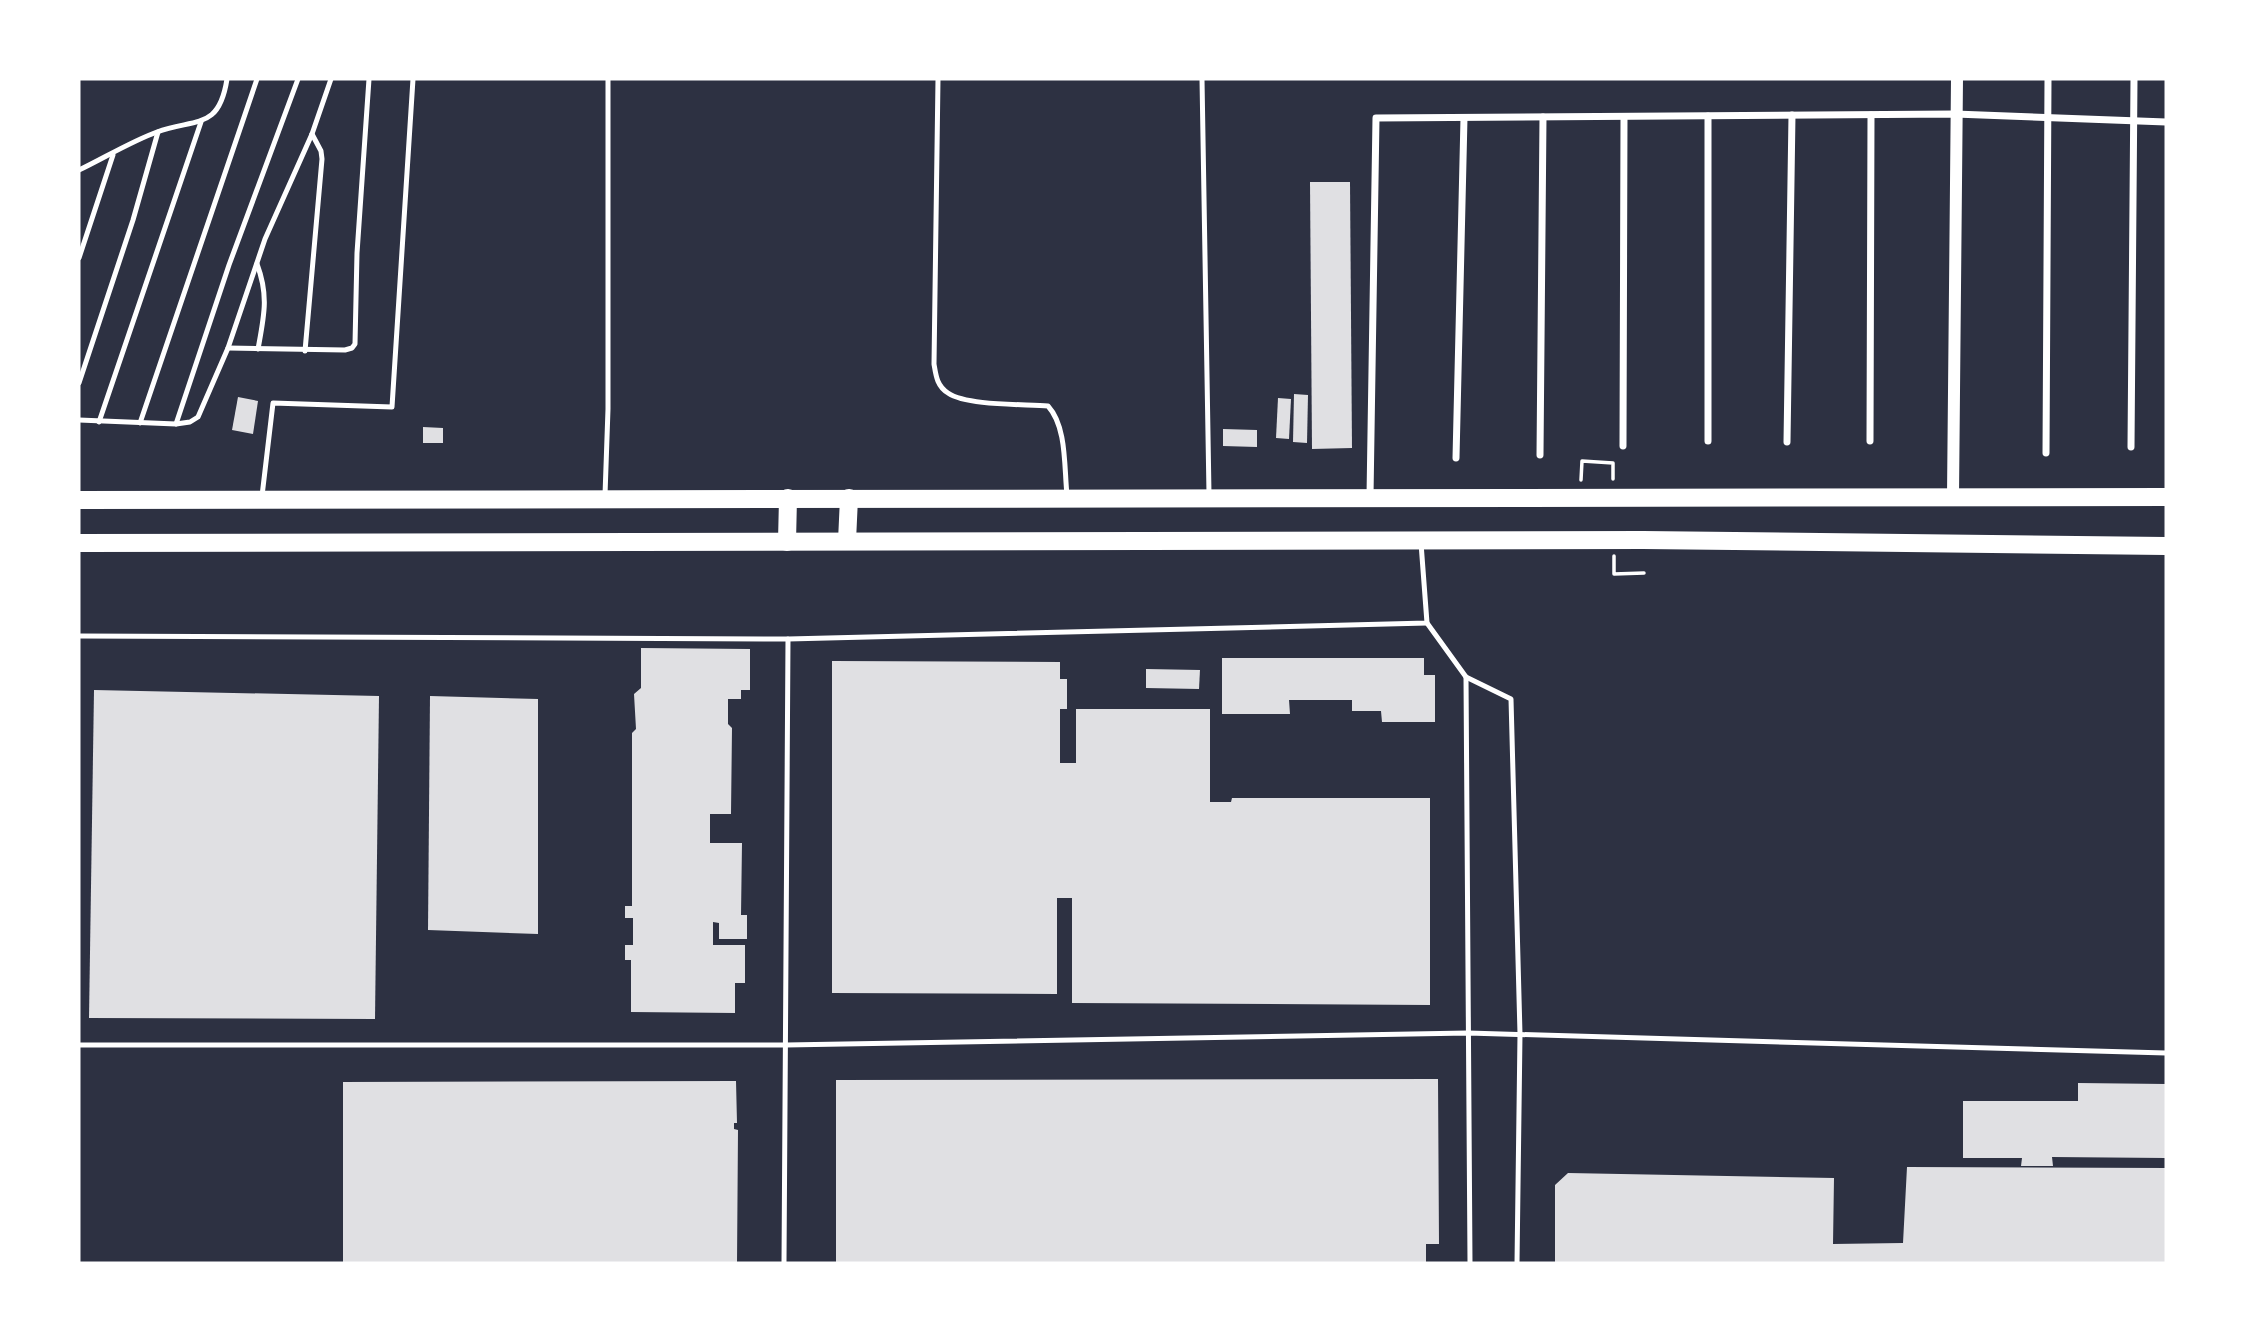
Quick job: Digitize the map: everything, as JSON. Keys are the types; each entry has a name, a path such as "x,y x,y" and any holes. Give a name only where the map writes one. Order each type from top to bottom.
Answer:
{"main road":[{"path":"79,500 2166,497"},
{"path":"787,542 788,498"},
{"path":"847,541 849,498"},
{"path":"79,543 1643,540 2166,546"}],"street":[{"path":"1953,496 1957,79"},
{"path":"2046,453 2048,79"},
{"path":"2131,447 2134,79"},
{"path":"1370,497 1376,118 1955,114 2166,122"},
{"path":"1787,442 1792,115"},
{"path":"1870,441 1871,115"},
{"path":"1708,441 1709,116"},
{"path":"1540,455 1543,117"},
{"path":"1623,446 1624,117"},
{"path":"1456,458 1464,118"}],"lane":[{"path":"79,170 158,132 201,122 222,103 227,79"},
{"path":"140,423 257,79"},
{"path":"176,424 229,265 298,79"},
{"path":"79,420 176,424 190,422 198,417 228,348 265,239 312,134 331,79"},
{"path":"228,348 345,350 355,344 357,253 369,79"},
{"path":"262,499 273,403 392,407 413,79"},
{"path":"605,499 608,409 608,79"},
{"path":"938,79 934,364 937,383 949,394 973,401 1048,406 1056,415 1062,440 1068,498"},
{"path":"1202,79 1209,497"},
{"path":"99,422 201,122"},
{"path":"79,383 133,220 158,132"},
{"path":"305,351 322,159 312,134"},
{"path":"79,258 113,155"},
{"path":"257,264 266,305 258,349"},
{"path":"1420,540 1427,623 1466,677 1511,699 1520,1034 1517,1263"},
{"path":"79,636 788,639 1427,623"},
{"path":"784,1263 788,639"},
{"path":"1466,677 1470,1263"},
{"path":"79,1045 786,1045 1468,1032 2166,1053"}],"path":[{"path":"1582,461 1613,463"},
{"path":"1614,573 1643,573"}],"building":[{"path":"1310,182 1350,182 1352,448 1312,449"},
{"path":"1294,394 1308,395 1307,443 1293,442"},
{"path":"238,397 258,401 253,434 232,430"},
{"path":"1278,398 1291,399 1289,439 1276,438"},
{"path":"423,427 443,428 443,443 423,443"},
{"path":"1223,429 1257,430 1257,447 1223,446"},
{"path":"641,648 750,649 750,690 741,690 741,699 728,699 728,724 732,728 731,814 710,814 710,843 742,843 741,915 747,915 747,939 719,939 719,923 713,922 713,945 745,945 745,983 735,983 735,1013 631,1012 631,960 625,960 625,945 633,945 633,918 625,918 625,906 632,906 632,733 636,729 634,694 641,688"},
{"path":"1222,658 1424,658 1424,675 1435,675 1435,722 1382,722 1381,711 1352,711 1352,700 1289,700 1290,714 1222,714"},
{"path":"832,661 1060,662 1060,679 1067,679 1067,709 1060,709 1060,763 1076,763 1076,709 1210,709 1210,802 1231,802 1232,798 1430,798 1430,1005 1072,1003 1072,898 1057,898 1057,994 832,993"},
{"path":"1146,669 1200,670 1199,689 1146,688"},
{"path":"94,690 379,696 375,1019 89,1018"},
{"path":"430,696 538,699 538,934 428,930"},
{"path":"1438,1079 1439,1244 1426,1244 1426,1263 836,1263 836,1080"},
{"path":"736,1081 737,1123 734,1123 734,1129 738,1130 737,1263 343,1263 343,1082"},
{"path":"2078,1083 2166,1084 2166,1158 2052,1157 2053,1166 2021,1166 2022,1158 1963,1158 1963,1101 2078,1101"},
{"path":"1907,1167 2166,1168 2166,1263 1555,1263 1555,1185 1568,1173 1834,1178 1833,1244 1903,1243"}]}
